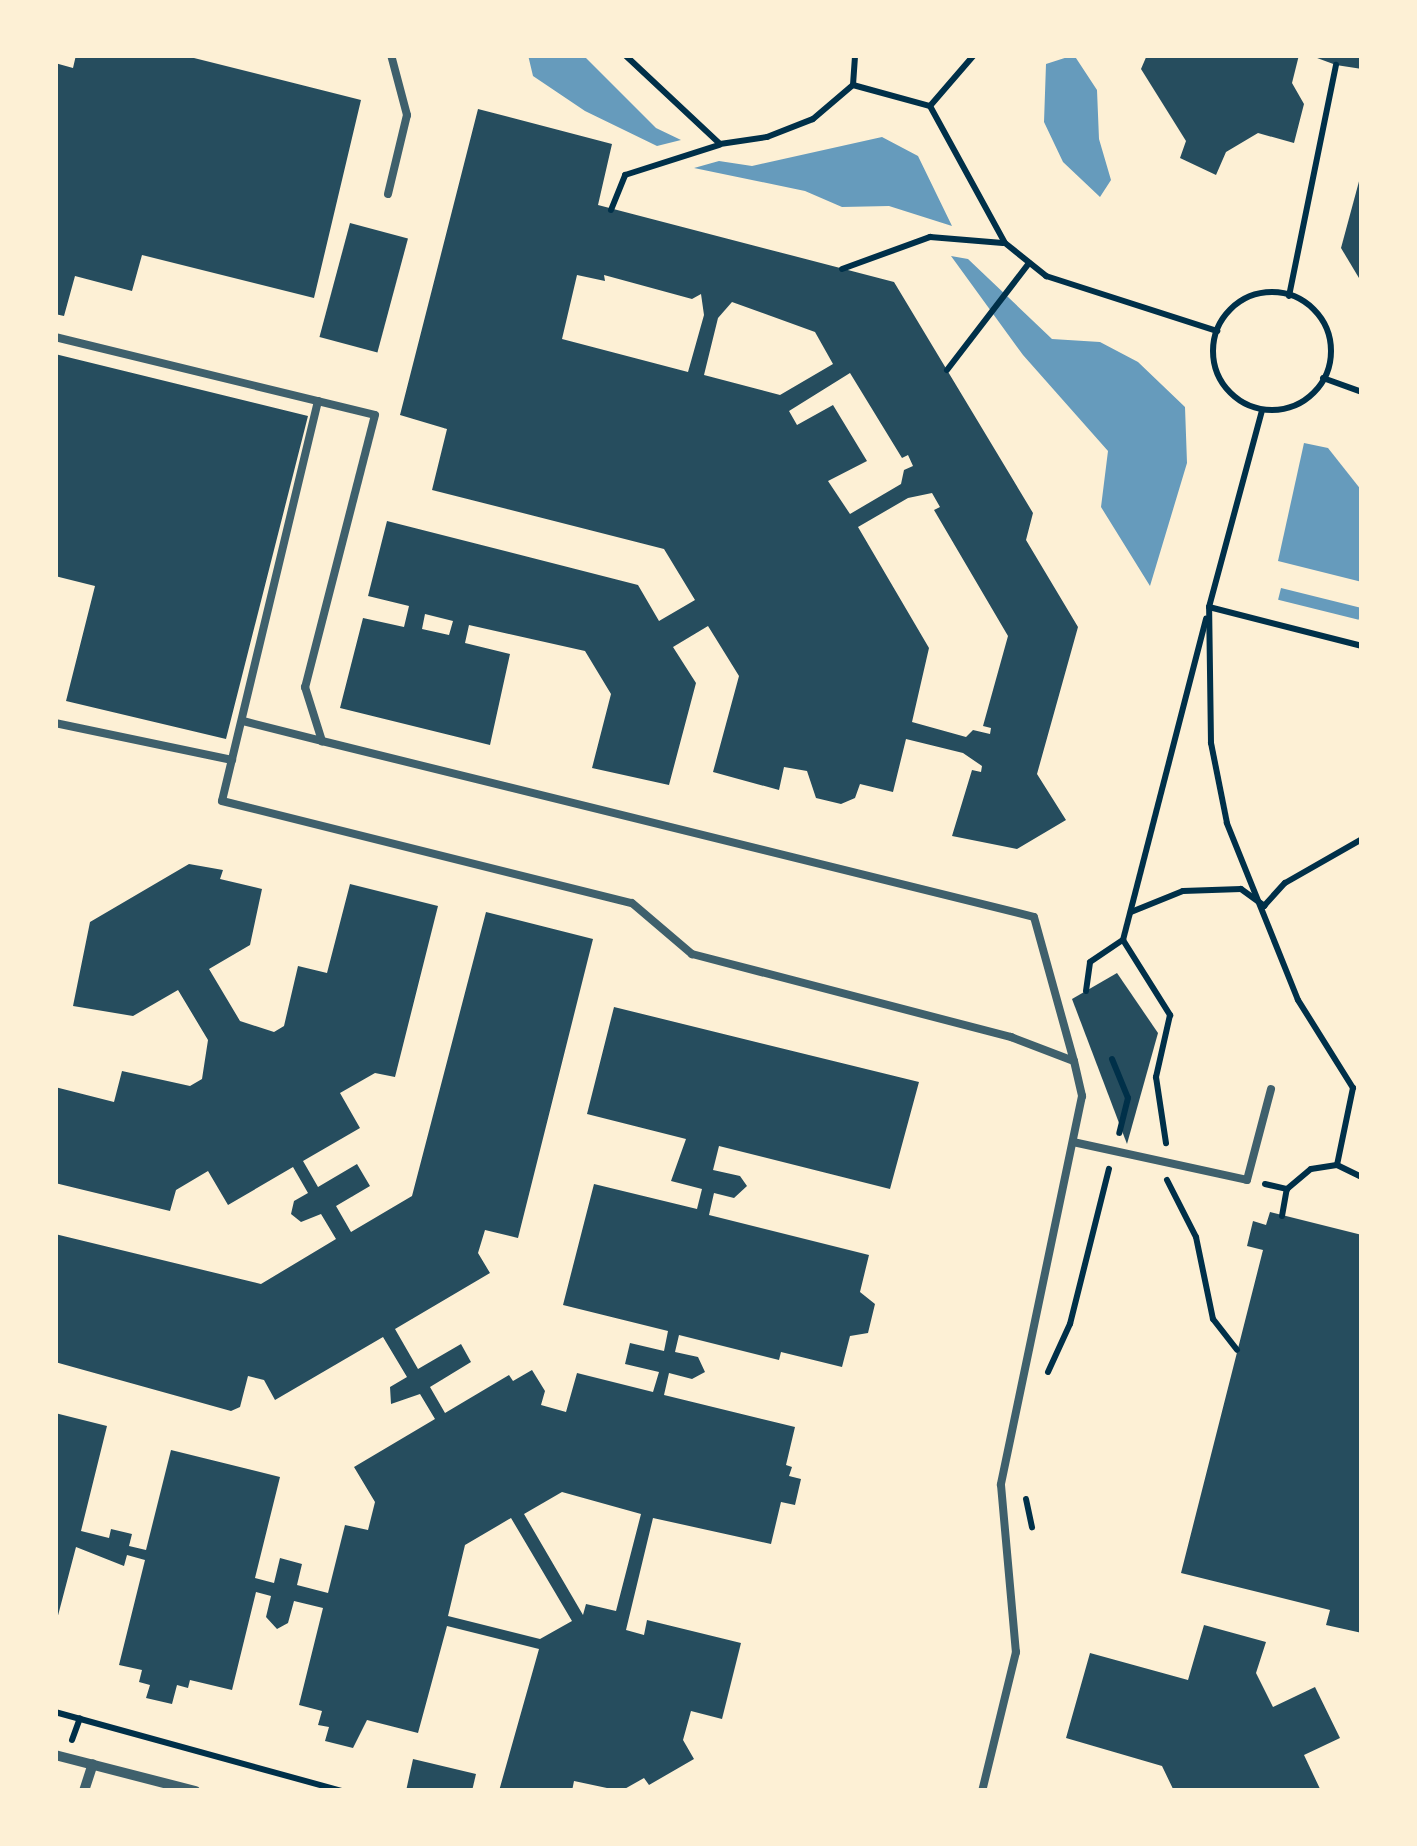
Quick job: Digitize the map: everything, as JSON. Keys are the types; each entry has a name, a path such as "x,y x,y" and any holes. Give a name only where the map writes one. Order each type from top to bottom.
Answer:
{"street":[{"path":"55,1755 195,1791"},
{"path":"84,1791 94,1764"}],"lane":[{"path":"388,194 407,115 391,55"},
{"path":"55,336 375,415 305,687 322,740"},
{"path":"318,401 222,800 632,904 692,954 1011,1037 1074,1061"},
{"path":"243,721 1034,917 1082,1096 1001,1485 1016,1652 982,1791"},
{"path":"55,723 232,760"},
{"path":"1073,1142 1248,1180 1271,1090"}],"path":[{"path":"625,55 720,144"},
{"path":"611,210 625,175 720,144 767,137 812,119 853,85 855,55"},
{"path":"930,106 974,55"},
{"path":"1289,296 1336,65"},
{"path":"853,85 930,106 1005,243 1046,276 1217,330"},
{"path":"842,269 930,238 1005,243"},
{"path":"947,370 1029,263"},
{"path":"1258,294 1289,296 1321,316 1331,342 1323,378 1301,403 1262,410 1223,384 1212,350 1217,330 1238,302 1258,294"},
{"path":"1323,378 1362,392"},
{"path":"1238,1350 1212,1319 1196,1237 1166,1187 1169,1163 1156,1076 1170,1015 1124,940 1262,410"},
{"path":"1210,607 1362,646"},
{"path":"1210,607 1211,743 1228,823 1298,1000 1353,1088 1337,1164"},
{"path":"1264,906 1285,882 1362,839"},
{"path":"1130,912 1183,891 1241,889 1264,906"},
{"path":"1086,991 1090,962 1124,940"},
{"path":"1047,1376 1070,1324 1128,1098 1112,1059"},
{"path":"1282,1216 1288,1189 1311,1170 1337,1164 1362,1177"},
{"path":"1248,1180 1288,1189"},
{"path":"1026,1494 1032,1528"},
{"path":"55,1712 341,1791"}],"water":[{"path":"528,55 583,55 656,128 681,140 657,146 585,111 533,76"},
{"path":"1074,55 1097,90 1099,139 1111,180 1100,197 1063,162 1044,122 1046,64"},
{"path":"882,137 918,156 952,226 889,206 842,207 805,191 694,168 719,161 752,166"},
{"path":"951,256 968,259 1052,339 1100,342 1138,362 1185,407 1187,463 1150,586 1101,507 1108,451 1023,355"},
{"path":"1304,443 1328,448 1362,491 1362,582 1278,561"},
{"path":"1281,588 1362,608 1359,620 1278,600"}],"building":[{"path":"76,55 182,55 361,100 314,298 142,255 132,291 75,276 64,316 55,314 55,63 73,68"},
{"path":"1147,55 1299,55 1292,83 1304,104 1294,143 1258,133 1226,152 1216,175 1180,158 1186,141 1141,69"},
{"path":"1309,55 1362,55 1362,69 1336,65"},
{"path":"478,109 612,144 598,205 894,282 1033,513 1026,540 1078,627 1037,774 1066,820 1017,849 952,836 972,770 981,772 982,766 963,753 906,739 893,792 860,784 855,798 841,804 816,798 807,771 784,767 779,790 713,772 739,676 708,626 673,647 696,683 669,785 592,768 611,694 585,651 469,625 465,643 510,654 490,745 340,708 363,618 404,627 409,606 368,596 387,521 638,585 659,621 695,600 664,549 432,490 447,429 400,415","holes":["577,275 605,281 604,275 692,299 701,294 704,315 688,372 562,339","732,302 815,332 833,364 780,395 704,375 718,318","850,373 902,458 908,455 913,466 904,470 901,484 850,514 828,481 867,461 833,405 797,425 789,411","932,493 940,507 934,510 1008,636 983,726 991,728 990,734 973,730 966,737 912,722 929,648 858,527 908,498","425,614 453,621 449,635 422,629"]},
{"path":"1362,174 1362,283 1341,248"},
{"path":"350,223 408,239 377,353 319,337"},
{"path":"55,354 308,416 226,739 66,701 95,586 55,576"},
{"path":"189,864 223,870 220,879 262,889 250,945 209,969 240,1021 274,1032 284,1026 298,966 327,973 350,884 438,906 395,1077 375,1073 340,1093 360,1128 303,1161 318,1187 357,1164 370,1186 336,1206 351,1232 412,1196 486,912 593,939 518,1238 485,1230 478,1253 490,1273 395,1329 418,1369 461,1344 471,1362 430,1387 445,1413 509,1375 513,1381 532,1370 545,1391 541,1405 566,1412 577,1373 653,1392 659,1372 625,1364 630,1343 664,1351 668,1331 563,1305 594,1184 697,1209 702,1189 671,1181 686,1139 587,1114 614,1007 919,1082 890,1189 719,1146 713,1170 740,1176 747,1186 734,1198 714,1193 709,1215 869,1255 860,1292 875,1304 868,1333 850,1336 842,1367 781,1352 779,1360 679,1335 675,1352 698,1357 705,1372 692,1379 669,1373 664,1395 795,1427 786,1465 792,1467 789,1476 801,1479 795,1505 781,1502 771,1544 653,1518 626,1630 644,1635 647,1620 741,1643 722,1719 691,1711 683,1740 694,1759 649,1785 644,1778 621,1791 574,1781 572,1791 499,1791 539,1649 447,1626 418,1733 367,1720 353,1748 325,1741 329,1727 318,1725 322,1711 299,1705 323,1608 294,1601 288,1623 277,1629 266,1617 271,1596 256,1592 232,1690 190,1680 188,1688 177,1685 172,1704 146,1698 150,1685 139,1682 142,1670 119,1665 145,1560 127,1555 124,1566 76,1547 55,1627 55,1413 107,1426 81,1531 109,1538 111,1529 132,1534 129,1546 146,1550 171,1450 280,1477 255,1578 274,1583 280,1558 302,1564 297,1585 328,1593 345,1525 368,1530 375,1502 354,1467 435,1419 420,1394 391,1404 390,1387 407,1377 383,1337 275,1400 264,1380 248,1376 240,1407 231,1411 55,1362 55,1234 261,1284 336,1239 321,1214 301,1222 291,1214 294,1201 308,1193 293,1167 228,1205 208,1171 176,1190 170,1211 55,1183 55,1087 114,1102 122,1071 190,1086 202,1079 208,1040 178,990 133,1016 73,1006 90,922","holes":["562,1492 641,1514 616,1611 586,1604 583,1615 524,1514","511,1518 572,1621 540,1639 448,1616 465,1545"]},
{"path":"1117,973 1158,1033 1127,1144 1072,999"},
{"path":"1270,1212 1362,1235 1362,1633 1326,1625 1330,1610 1181,1573 1263,1250 1247,1246 1253,1221 1266,1225"},
{"path":"1204,1625 1266,1642 1256,1673 1273,1707 1315,1687 1340,1738 1304,1755 1321,1791 1174,1791 1162,1766 1066,1738 1090,1653 1188,1680"},
{"path":"413,1759 476,1774 472,1791 406,1791"}]}
